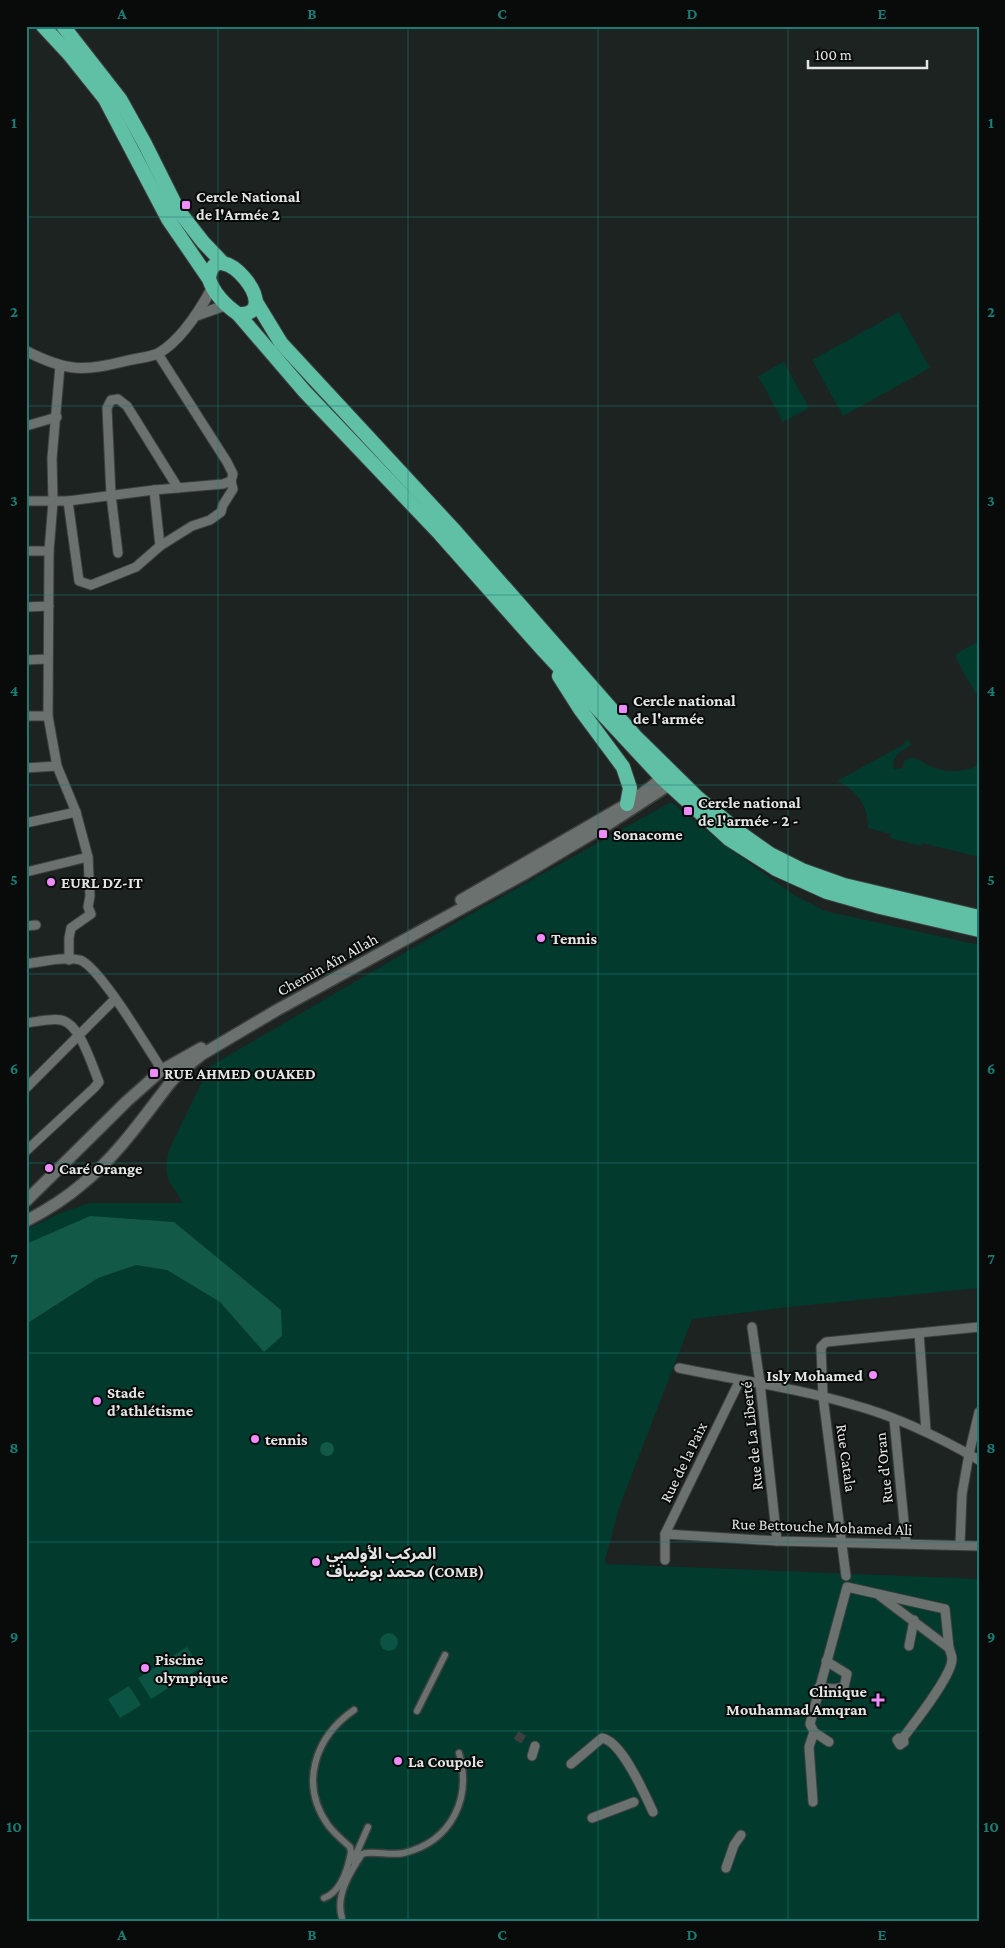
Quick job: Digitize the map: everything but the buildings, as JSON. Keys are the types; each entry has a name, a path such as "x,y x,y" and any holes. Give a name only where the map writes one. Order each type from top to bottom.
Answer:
{"highway":[{"path":"43,26 69,54 105,99 168,219 226,305 238,314 305,392 440,534 543,650 729,839 776,869 827,892 979,930"},
{"path":"63,26 120,99 178,210 203,242 222,262 237,271 246,281 253,291 256,302 282,343 456,532 670,778 770,854 802,870 844,885 979,917"},
{"path":"211,283 212,268 214,265 222,262"},
{"path":"238,314 252,312 256,302"},
{"path":"543,650 580,708 623,767 629,780 630,788 627,804"}],"main road":[{"name":"Chemin Aîn Allah","path":"28,1199 162,1070 670,778"},
{"name":"Chemin Aîn Allah","path":"26,1221 44,1212 80,1187 92,1176 113,1154 179,1073 210,1050 293,1001 526,873 610,823 670,778"},
{"path":"162,1070 170,1083"},
{"path":"28,1199 44,1212"}],"street":[{"path":"26,351 60,366 78,369 95,369 158,354 198,315 211,283"},
{"path":"198,315 226,305"},
{"path":"68,501 79,581 91,585 103,582 136,567 160,546 192,526 210,520 221,512 223,504 233,489 232,474 227,462 158,354"},
{"path":"60,366 52,458 53,502 48,550 50,606 47,660 48,716 57,766 76,812 88,857 90,896 88,907 91,914 71,928 69,960"},
{"path":"118,553 112,496 107,408 114,398 121,400 127,406 178,488"},
{"path":"26,426 57,417"},
{"path":"26,500 68,501 154,490 223,484 231,481"},
{"path":"154,490 160,546"},
{"path":"26,551 48,550"},
{"path":"26,607 50,606"},
{"path":"26,660 47,660"},
{"path":"26,716 48,716"},
{"path":"26,768 57,766"},
{"path":"26,823 76,812"},
{"path":"26,872 88,857"},
{"path":"26,926 36,925"},
{"path":"26,964 78,960 90,966 115,999 162,1070"},
{"path":"26,1088 115,999"},
{"path":"26,1023 61,1020 69,1024 79,1034 99,1082 26,1151"},
{"path":"926,1431 919,1333 979,1326"},
{"name":"Rue de La Liberté","path":"752,1328 760,1383 777,1541"},
{"name":"Rue Catala","path":"846,1576 823,1396 821,1347 822,1344 919,1333"},
{"path":"679,1368 823,1396 856,1405 926,1431 979,1460"},
{"name":"Rue de la Paix","path":"665,1560 665,1534 740,1380"},
{"path":"960,1545 962,1494 968,1454 979,1412"},
{"name":"Rue d'Oran","path":"894,1419 906,1543"},
{"name":"Rue Bettouche Mohamed Ali","path":"665,1534 777,1541 979,1546"},
{"path":"829,1742 814,1732 810,1724 847,1587 945,1608 952,1659 950,1668 931,1699 903,1738"},
{"path":"875,1592 949,1648"},
{"path":"909,1646 914,1620"},
{"path":"416,1711 445,1655"},
{"path":"819,1687 834,1689 844,1687 847,1674 826,1661"},
{"path":"342,1918 341,1896 348,1872 351,1849 328,1825 320,1812 313,1783 317,1754 327,1735 342,1718 354,1710"},
{"path":"813,1802 809,1746 814,1732"},
{"path":"571,1764 602,1738 609,1739 622,1754 653,1812"},
{"path":"532,1756 535,1746"},
{"path":"324,1898 335,1891 362,1854 404,1853 427,1843 447,1828 457,1811 463,1792 463,1766 459,1753"},
{"path":"592,1818 634,1802"},
{"path":"348,1872 368,1827"},
{"path":"726,1868 734,1845 741,1835"}],"shaded area":[{"path":"899,312 930,368 843,416 812,360"},
{"path":"784,362 809,408 783,422 758,376"},
{"path":"979,641 979,682 976,694 956,658 956,654"},
{"path":"907,739 911,745 900,752 893,761 894,769 903,768 904,761 912,757 946,771 963,770 979,765 979,857 922,843 921,846 890,838 891,834 868,828 864,806 850,789 837,781 903,745"},
{"path":"671,802 719,841 794,895 825,911 979,945 979,1288 788,1307 692,1319 620,1505 605,1560 606,1564 979,1579 979,1922 26,1922 26,1230 58,1214 89,1203 183,1203 168,1179 167,1160 169,1150 209,1067 471,914"},
{"path":"90,1216 174,1222 281,1310 282,1336 264,1352 220,1302 167,1270 136,1265 98,1278 26,1324 26,1244"},
{"path":"324,1442 330,1442 334,1449 330,1456 324,1456 320,1452 320,1446"},
{"path":"385,1633 393,1633 398,1638 396,1649 385,1651 380,1646 380,1638"},
{"path":"187,1647 200,1668 151,1699 138,1678"},
{"path":"129,1686 141,1705 120,1718 108,1699"}],"tunnel":[{"path":"516,1735 526,1741"}],"place":[{"name":"Cercle National de l'Armée 2","path":"186,205"},
{"name":"Cercle national de l'armée","path":"623,709"},
{"name":"Cercle national de l'armée - 2 -","path":"688,811"},
{"name":"Sonacome","path":"603,834"},
{"name":"EURL DZ-IT","path":"51,882"},
{"name":"Tennis","path":"541,938"},
{"name":"RUE AHMED OUAKED","path":"154,1073"},
{"name":"Caré Orange","path":"49,1168"},
{"name":"Isly Mohamed","path":"873,1375"},
{"name":"Stade d’athlétisme","path":"97,1401"},
{"name":"tennis","path":"255,1439"},
{"name":"المركب الأولمبي محمد بوضياف (COMB)","path":"316,1562"},
{"name":"Piscine olympique","path":"145,1668"},
{"name":"Clinique Mouhannad Amqran","path":"878,1700"},
{"name":"La Coupole","path":"398,1761"}]}
